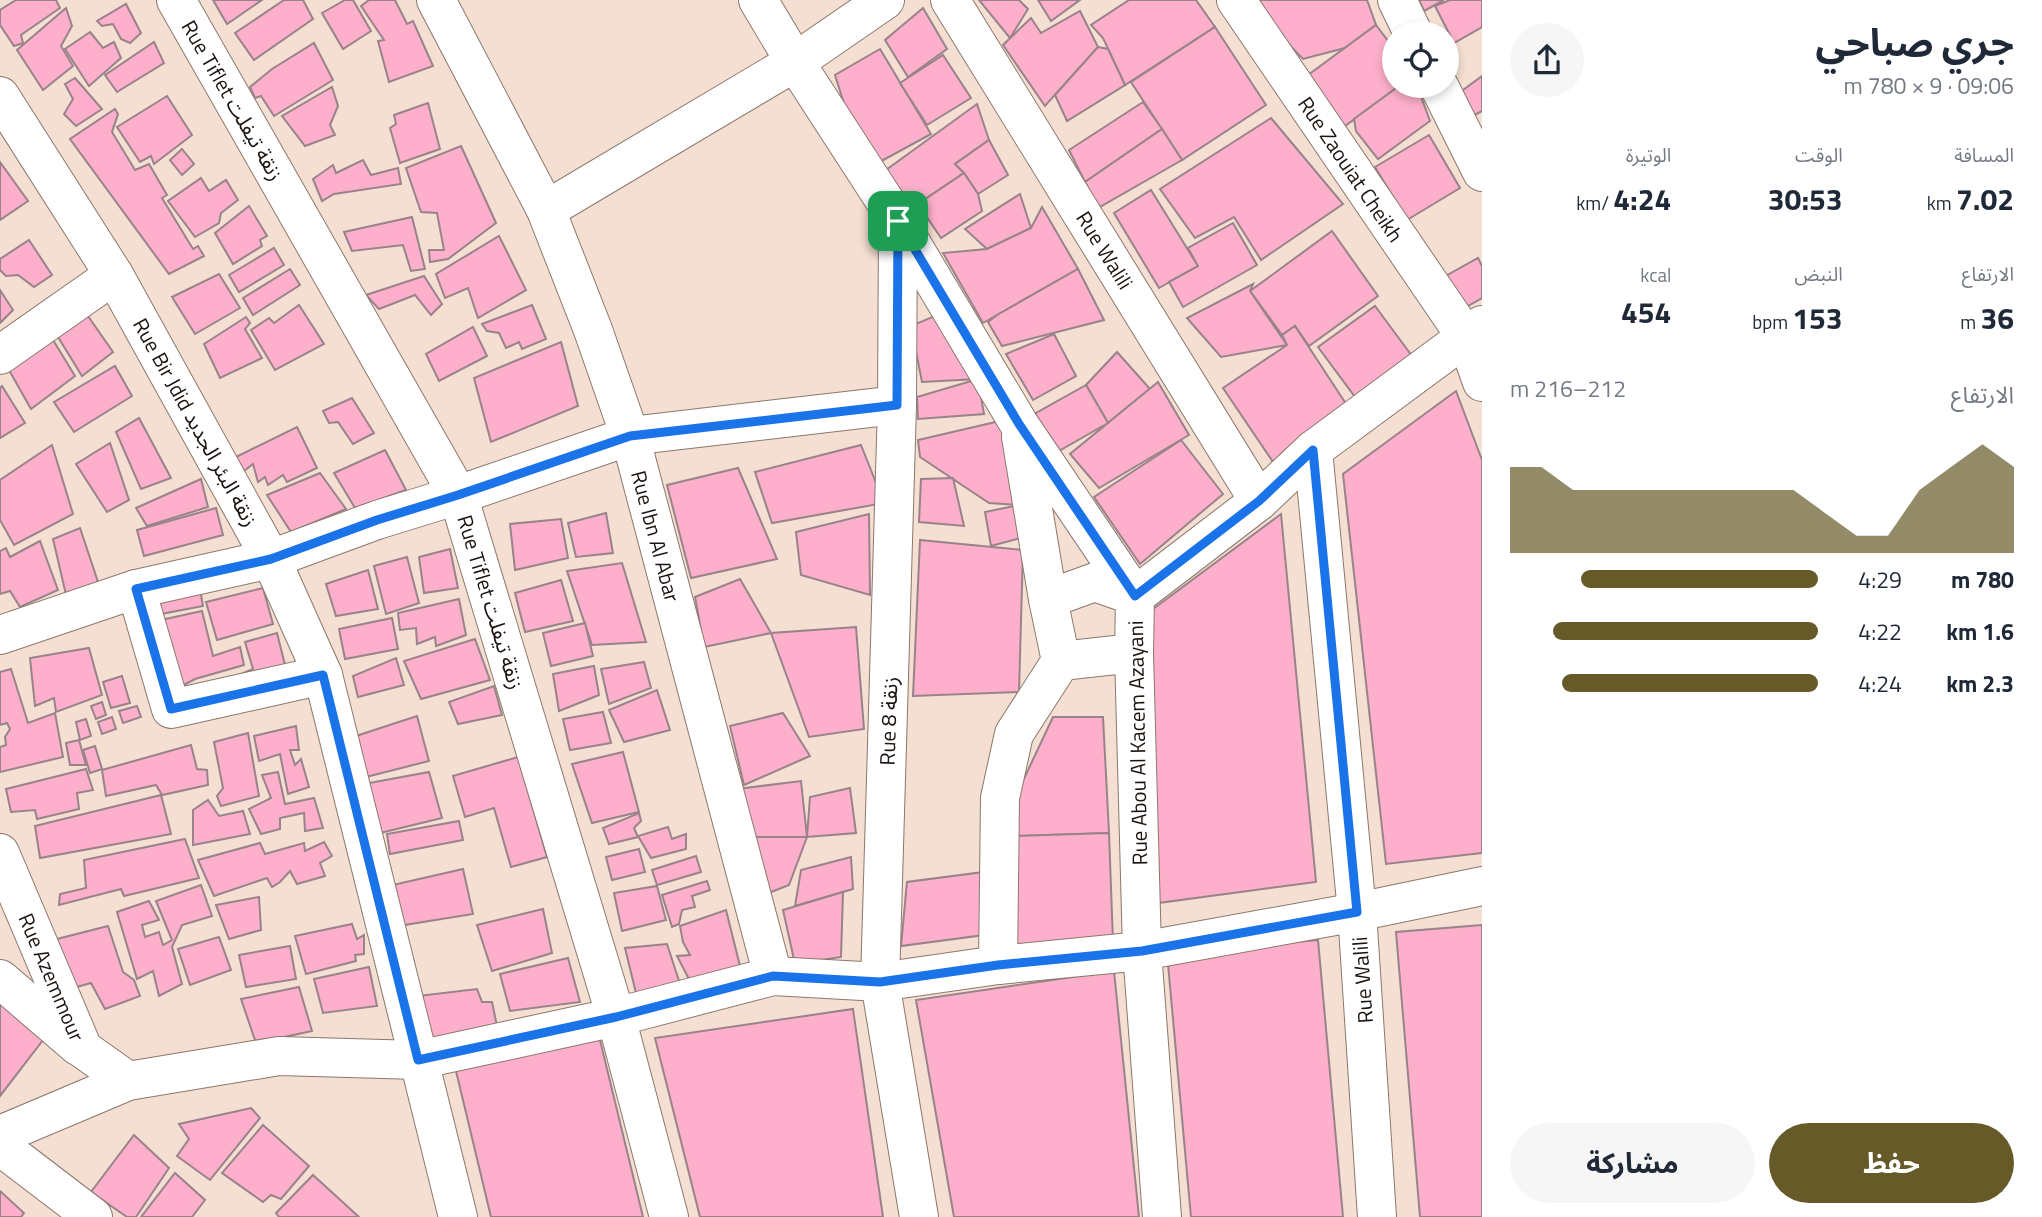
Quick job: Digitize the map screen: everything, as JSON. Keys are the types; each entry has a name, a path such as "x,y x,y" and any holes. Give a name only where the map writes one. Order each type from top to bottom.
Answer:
{"street":[{"name":"Rue Tiflet زنقة تيفلت","path":"176,0 458,495 616,1017 669,1217"},
{"name":"Rue Ibn Al Abar","path":"436,0 546,210 593,330 630,436 773,976"},
{"name":"Rue Abou Al Kacem Azayani","path":"758,0 898,221 1019,424 1135,596 1134,653 1142,951 1162,1217"},
{"path":"546,210 795,62 885,0"},
{"name":"Rue Walili","path":"950,0 1259,501"},
{"name":"Rue Zaouiat Cheikh","path":"1236,0 1474,331 1482,382"},
{"path":"1397,0 1407,21"},
{"name":"Rue Bir Jdid زنقة البئر الجديد","path":"0,96 114,275 271,559 323,675 458,1217"},
{"path":"1445,98 1482,172"},
{"name":"Rue 8 زنقة","path":"898,221 897,405 880,982 919,1217"},
{"path":"0,355 114,275"},
{"path":"1048,599 1095,582 1135,596 1259,501 1313,450 1474,331"},
{"path":"0,635 136,589 271,559 377,520 630,436 897,405"},
{"path":"998,965 1000,798 1014,734 1062,662 1048,599 1019,424"},
{"name":"Rue Walili","path":"1313,450 1357,912 1377,1217"},
{"path":"136,589 171,709 323,675"},
{"path":"1062,662 1134,653"},
{"name":"Rue Azemmour","path":"0,853 83,1049 128,1081"},
{"path":"0,1135 128,1081 279,1056 418,1060 616,1017 773,976 880,982 998,965 1142,951 1482,886"},
{"path":"0,979 83,1049"},
{"path":"0,1146 93,1217"}],"building":[{"path":"16,0 56,0 60,8 21,35 23,43 14,46 0,25 0,10"},
{"path":"213,0 262,0 227,24"},
{"path":"284,0 303,0 313,19 254,60 235,33"},
{"path":"345,0 353,0 371,31 343,49 322,13"},
{"path":"369,0 395,0 407,24 413,21 433,66 389,82 378,41 384,40 361,6"},
{"path":"979,0 1019,0 1028,9 1010,38"},
{"path":"1038,0 1080,0 1051,21"},
{"path":"1129,0 1196,0 1215,27 1125,85 1103,38 1091,25"},
{"path":"1253,0 1367,0 1376,25 1345,48 1303,59 1271,26"},
{"path":"1419,0 1444,0 1424,11"},
{"path":"1450,0 1482,0 1482,27 1459,40 1459,21 1443,21 1435,6"},
{"path":"126,4 141,33 130,43 121,39 113,24 102,26 97,21"},
{"path":"66,8 72,26 61,46 73,66 43,90 17,50"},
{"path":"923,8 947,49 908,77 885,40"},
{"path":"1080,11 1098,47 1045,106 1003,45 1031,18 1041,33"},
{"path":"1376,25 1382,33 1383,98 1341,129 1304,78"},
{"path":"1215,27 1266,105 1182,160 1131,82"},
{"path":"90,32 103,48 114,42 121,58 89,86 65,49"},
{"path":"154,42 164,63 117,92 105,75"},
{"path":"314,43 333,80 274,116 261,96 255,98 250,87 272,69"},
{"path":"1098,47 1108,49 1125,85 1067,121 1055,95"},
{"path":"880,49 931,134 865,170 835,75"},
{"path":"943,55 971,98 927,125 900,83"},
{"path":"1482,76 1482,111 1469,118 1459,93"},
{"path":"75,78 102,109 76,126 64,114 73,99 65,84"},
{"path":"332,87 338,106 330,125 335,135 305,146 282,116"},
{"path":"167,96 192,135 154,164 151,156 140,162 117,127"},
{"path":"1383,98 1421,98 1430,121 1378,159 1356,131 1354,119"},
{"path":"1143,102 1162,129 1085,182 1069,150"},
{"path":"428,103 440,149 400,163 390,128 396,124 394,115"},
{"path":"977,104 989,140 955,164 964,173 913,207 886,170"},
{"path":"115,109 118,114 112,132 135,170 149,164 167,195 162,198 193,249 198,246 204,256 169,274 70,139"},
{"path":"1271,118 1343,204 1261,260 1234,217 1195,238 1160,189"},
{"path":"1162,129 1182,160 1098,208 1085,182"},
{"path":"1429,135 1460,188 1407,220 1375,167"},
{"path":"989,140 1008,175 978,194 955,164"},
{"path":"461,146 496,223 448,259 430,262 429,250 444,250 437,213 421,212 406,168"},
{"path":"182,149 194,164 182,175 170,160"},
{"path":"363,160 371,175 398,168 401,184 334,194 322,201 313,179 333,165 336,173"},
{"path":"0,162 28,201 0,220"},
{"path":"964,173 978,194 982,211 941,238 918,204"},
{"path":"201,178 209,191 226,180 238,200 221,213 219,223 195,237 168,201"},
{"path":"1151,190 1198,266 1159,288 1114,213"},
{"path":"1020,194 1031,228 987,249 965,229"},
{"path":"249,206 267,236 260,240 262,246 233,264 215,233"},
{"path":"1042,207 1078,269 983,323 943,253 987,249 1031,228"},
{"path":"412,217 425,269 411,271 403,245 352,251 344,232"},
{"path":"1233,223 1257,265 1183,307 1169,282 1198,266 1188,248"},
{"path":"1332,231 1378,296 1309,346 1295,326 1282,335 1250,291"},
{"path":"499,236 526,290 478,318 468,288 445,298 436,274"},
{"path":"29,240 52,275 34,287 18,275 6,276 0,270 0,259"},
{"path":"274,248 284,265 239,292 229,275"},
{"path":"1478,258 1482,266 1482,298 1461,310 1442,278"},
{"path":"290,269 300,285 253,315 243,298"},
{"path":"1078,269 1104,320 1002,346 988,322"},
{"path":"219,274 240,308 195,334 172,297"},
{"path":"424,276 442,304 431,315 415,295 379,309 366,295"},
{"path":"1253,284 1250,291 1287,345 1221,357 1187,318"},
{"path":"0,290 13,310 0,323"},
{"path":"299,305 324,344 275,370 251,330 269,318 274,323"},
{"path":"532,305 546,339 522,349 519,342 506,348 499,333 487,331 482,324"},
{"path":"1375,306 1418,364 1361,405 1318,347"},
{"path":"951,309 978,379 922,382 911,326"},
{"path":"88,316 113,352 82,376 58,337"},
{"path":"246,317 250,323 245,329 262,358 220,378 204,344"},
{"path":"1295,326 1352,413 1275,465 1223,388 1287,345 1282,335"},
{"path":"473,327 487,356 439,381 426,354"},
{"path":"1054,334 1076,376 1033,400 1006,354"},
{"path":"53,340 75,376 31,409 9,370"},
{"path":"561,342 578,406 491,442 474,378"},
{"path":"1117,352 1150,389 1108,423 1086,385"},
{"path":"115,366 132,396 74,432 54,402"},
{"path":"978,379 984,414 918,419 917,397"},
{"path":"1158,382 1189,435 1099,488 1070,454"},
{"path":"1086,385 1108,423 1050,456 1029,417"},
{"path":"2,386 25,423 0,438 0,388"},
{"path":"1456,391 1482,460 1482,853 1386,864 1343,474"},
{"path":"352,398 374,433 353,444 338,422 329,423 323,411"},
{"path":"139,418 171,478 141,489 116,432"},
{"path":"1000,421 1019,505 989,503 920,457 918,440"},
{"path":"297,427 317,468 287,482 283,475 268,485 265,477 258,482 253,464 244,471 236,457"},
{"path":"1181,440 1223,494 1140,564 1094,497"},
{"path":"110,443 129,500 107,512 76,464"},
{"path":"52,445 73,514 14,545 0,520 0,480"},
{"path":"861,445 884,503 772,523 755,472"},
{"path":"385,450 406,490 355,508 334,473"},
{"path":"738,468 777,559 691,578 667,485"},
{"path":"320,473 346,509 291,532 267,495"},
{"path":"953,478 964,526 919,522 921,479"},
{"path":"201,479 208,507 147,526 136,508"},
{"path":"1019,505 1032,535 991,546 985,512"},
{"path":"216,508 223,535 144,556 137,530"},
{"path":"606,513 613,553 576,557 568,523"},
{"path":"869,514 870,595 801,575 796,532"},
{"path":"1281,514 1316,882 1158,903 1145,615"},
{"path":"561,519 568,558 515,570 510,524"},
{"path":"80,528 98,582 67,599 53,539"},
{"path":"920,540 1023,550 1019,692 913,696"},
{"path":"40,541 58,590 20,607 10,591 0,594 0,551 6,548 10,557"},
{"path":"450,549 458,588 424,593 419,557"},
{"path":"407,557 419,603 386,614 374,566"},
{"path":"622,563 646,642 592,645 567,571"},
{"path":"368,570 378,609 336,616 326,584"},
{"path":"740,579 771,633 704,647 695,597"},
{"path":"561,580 573,621 525,632 515,593"},
{"path":"263,588 273,624 217,640 206,602"},
{"path":"200,589 203,606 161,614 158,598"},
{"path":"459,599 466,635 436,646 435,637 417,644 416,628 400,630 398,613"},
{"path":"202,611 213,656 240,647 244,665 195,679 180,687 161,620"},
{"path":"392,618 398,649 345,659 339,629"},
{"path":"585,623 593,656 551,666 543,633"},
{"path":"856,627 864,729 809,737 771,633"},
{"path":"277,633 286,669 239,675 253,669 245,642"},
{"path":"475,639 490,680 421,699 404,661"},
{"path":"89,648 102,695 56,712 54,698 35,706 30,658"},
{"path":"396,658 404,685 358,697 353,676"},
{"path":"644,662 651,688 609,704 601,669"},
{"path":"594,666 599,695 559,711 553,674"},
{"path":"11,669 28,723 55,713 63,757 0,772 0,747 6,745 5,737 10,729 7,723 0,725 0,672"},
{"path":"122,676 130,703 111,708 103,682"},
{"path":"494,686 502,715 458,724 449,702"},
{"path":"657,690 670,730 624,742 609,710"},
{"path":"102,702 106,715 96,719 91,706"},
{"path":"137,706 141,717 123,723 119,711"},
{"path":"603,712 611,743 570,750 563,719"},
{"path":"783,713 810,756 744,785 730,726"},
{"path":"417,716 429,761 366,777 356,736"},
{"path":"112,717 116,729 102,734 98,722"},
{"path":"1053,717 1103,717 1109,833 1013,836 1013,802"},
{"path":"86,719 91,736 80,740 76,722"},
{"path":"296,726 299,750 290,750 295,765 301,759 309,787 288,794 280,754 259,761 254,736"},
{"path":"248,733 259,796 221,806 217,796 223,788 214,742"},
{"path":"79,740 86,765 70,765 66,743"},
{"path":"191,745 197,769 207,770 208,785 162,795 156,785 106,796 102,770"},
{"path":"95,746 102,769 90,773 83,750"},
{"path":"623,752 639,812 592,823 572,764"},
{"path":"518,757 547,857 511,867 494,808 465,817 453,776"},
{"path":"86,769 93,790 77,793 79,809 37,819 35,810 11,812 6,789"},
{"path":"278,772 285,804 314,798 323,828 305,831 304,813 280,818 280,829 261,834 249,809 271,798 262,775"},
{"path":"429,772 442,818 376,834 364,784"},
{"path":"801,781 807,837 756,837 737,789"},
{"path":"850,788 856,833 807,837 810,797"},
{"path":"161,795 171,834 40,858 35,826"},
{"path":"208,800 219,816 243,811 250,834 193,845 193,810"},
{"path":"639,813 641,821 634,828 638,837 609,844 603,828"},
{"path":"459,821 463,840 390,854 387,834"},
{"path":"668,827 672,839 686,834 686,849 651,858 638,836"},
{"path":"1109,833 1113,942 1017,945 1013,836"},
{"path":"756,837 807,837 789,885 761,896"},
{"path":"185,839 199,878 124,896 121,889 59,905 60,894 86,888 84,860"},
{"path":"324,842 332,856 320,863 325,876 297,884 290,871 272,887 267,878 214,896 198,860 260,843 265,854 304,843 305,851"},
{"path":"639,849 645,872 612,880 606,857"},
{"path":"696,856 701,872 657,885 652,870"},
{"path":"851,857 853,889 795,906 801,870"},
{"path":"463,869 473,914 404,925 393,885"},
{"path":"984,872 984,935 901,946 907,882"},
{"path":"707,881 710,890 692,896 695,907 682,910 679,924 672,927 662,895"},
{"path":"201,885 212,916 182,925 172,947 182,984 159,996 153,971 137,979 117,912 149,901 159,920 142,925 145,937 159,932 163,945 172,940 156,901"},
{"path":"657,886 666,920 622,931 614,893"},
{"path":"843,892 841,957 795,964 783,910"},
{"path":"259,897 261,930 229,939 216,905"},
{"path":"543,909 552,953 492,971 477,925"},
{"path":"726,910 742,974 693,987 677,956 690,955 683,942 680,926"},
{"path":"352,924 357,939 364,935 364,954 355,955 356,961 306,974 295,936"},
{"path":"1482,925 1482,1217 1420,1217 1396,932"},
{"path":"108,926 123,972 134,980 140,996 105,1009 91,983 73,988 53,940"},
{"path":"219,937 231,970 190,985 178,949"},
{"path":"1318,940 1343,1217 1191,1217 1167,953"},
{"path":"667,944 681,987 637,997 625,948"},
{"path":"290,946 296,979 246,987 239,955"},
{"path":"568,958 580,1002 510,1011 500,974"},
{"path":"369,967 377,1006 323,1013 314,979"},
{"path":"1114,971 1139,1217 954,1217 916,1000"},
{"path":"0,986 53,1027 0,1096"},
{"path":"299,987 312,1031 256,1043 241,999"},
{"path":"477,989 482,1002 492,1002 498,1031 424,1045 409,997"},
{"path":"853,1009 883,1217 700,1217 655,1038"},
{"path":"599,1036 643,1217 491,1217 456,1071"},
{"path":"251,1108 260,1118 210,1180 177,1156 189,1139 179,1124"},
{"path":"263,1125 309,1166 281,1199 271,1195 263,1202 222,1173"},
{"path":"134,1135 169,1168 136,1217 127,1217 91,1192"},
{"path":"175,1173 205,1200 192,1217 141,1217"},
{"path":"313,1175 359,1217 279,1217 276,1213"},
{"path":"0,1191 24,1213 21,1217 0,1217"}],"route":[{"path":"898,221 1019,424 1135,596 1259,501 1313,450 1357,912 1142,951 998,965 880,982 773,976 616,1017 418,1060 323,675 171,709 136,589 271,559 377,520 630,436 897,405 898,221"}]}
